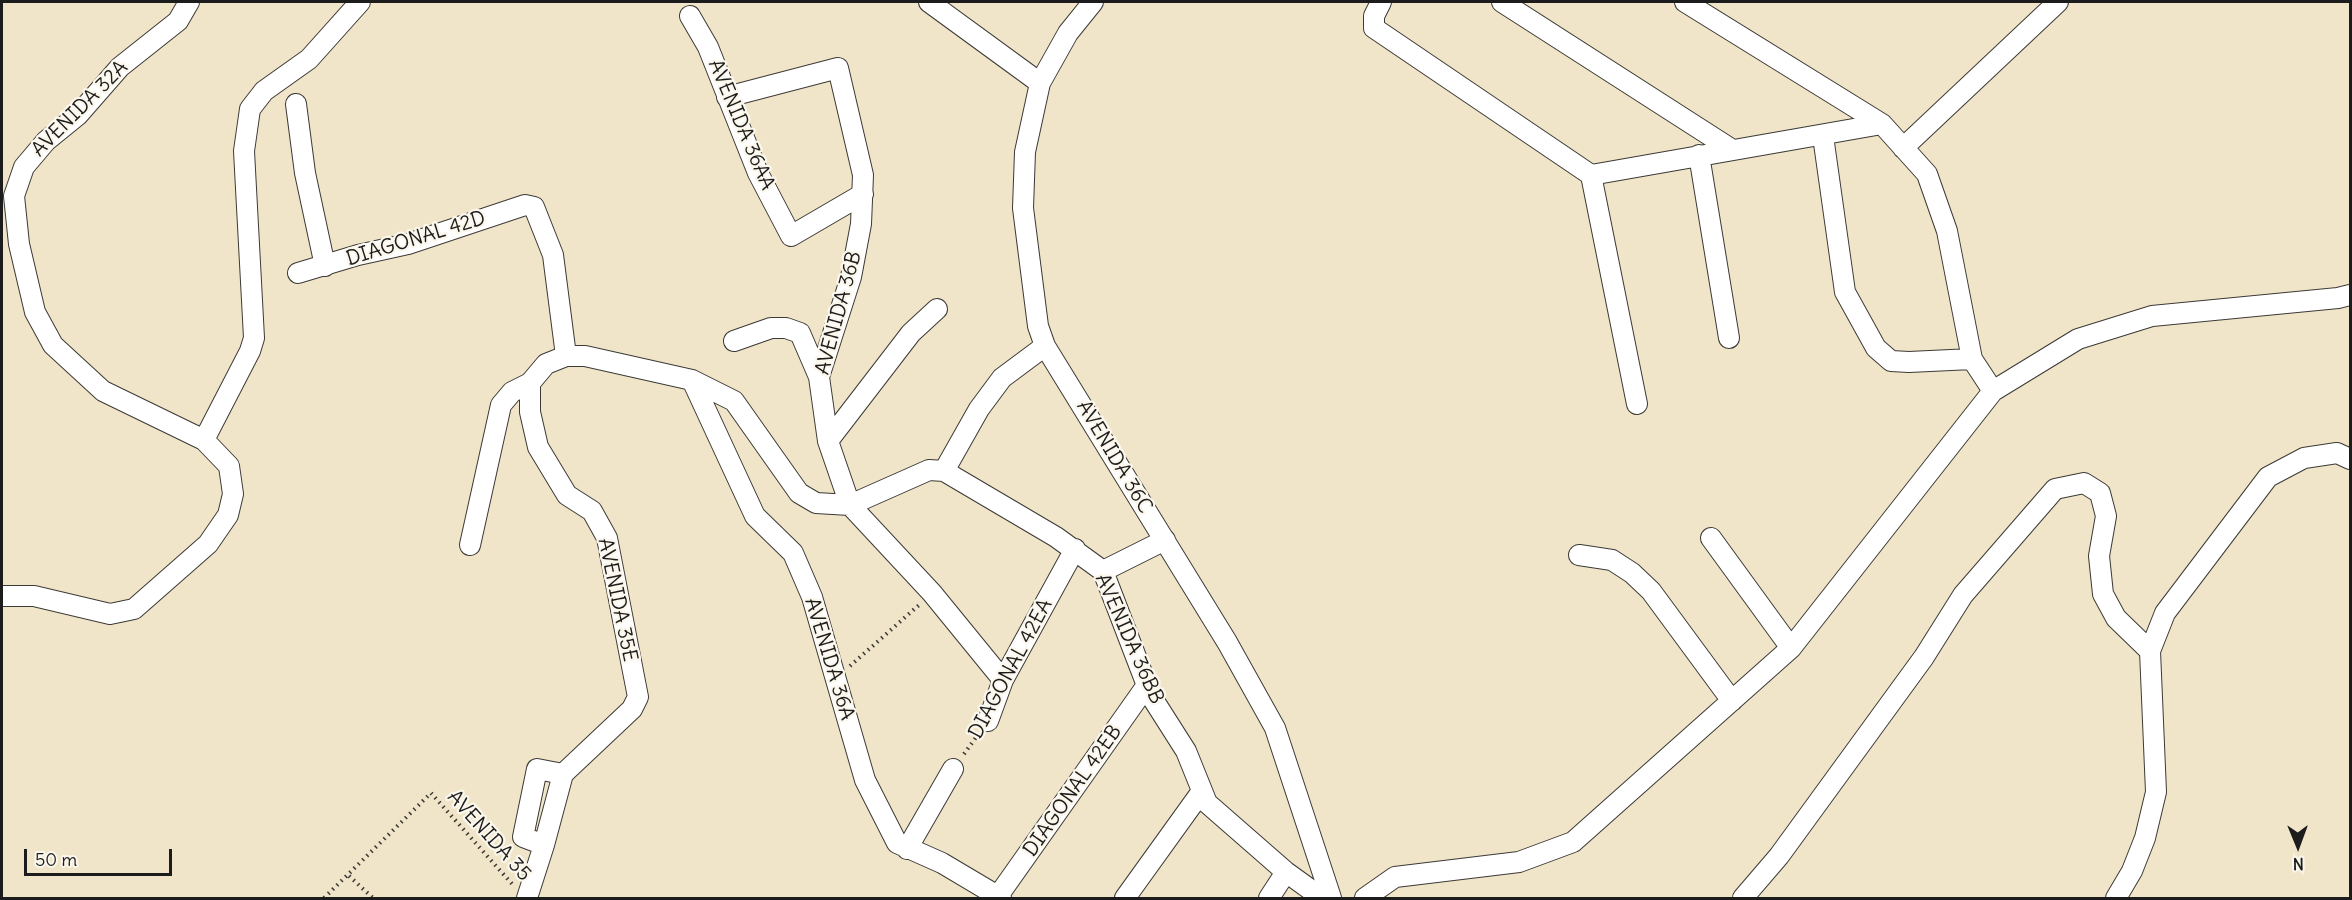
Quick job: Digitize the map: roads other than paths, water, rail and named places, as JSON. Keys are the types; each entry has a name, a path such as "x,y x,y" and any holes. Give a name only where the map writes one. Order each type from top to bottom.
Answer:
{"street":[{"name":"AVENIDA 32A","path":"2,596 34,596 110,614 134,609 208,544 228,516 233,494 229,466 204,440 103,391 52,345 35,312 19,244 14,196 24,167 46,141 78,114 120,67 178,21 189,2"},
{"path":"204,440 250,351 254,338 244,151 250,109 264,91 309,59 360,2"},
{"path":"929,2 1040,83"},
{"name":"AVENIDA 36C","path":"1092,2 1068,33 1040,83 1025,152 1023,208 1038,326 1045,346 1227,642 1275,729 1331,898"},
{"path":"1381,2 1374,16 1374,28 1591,175 1637,404"},
{"path":"1502,2 1731,149"},
{"path":"1685,2 1882,124 1927,174 1947,231 1972,359 1993,391"},
{"path":"1903,148 2058,2"},
{"name":"AVENIDA 36AA","path":"690,16 708,48 758,173 791,236 863,194"},
{"name":"AVENIDA 36B","path":"727,97 838,69 863,175 863,194 861,224 851,277 819,377 828,441 850,505 932,593 1003,680"},
{"path":"296,105 306,173 326,266"},
{"path":"1591,175 1882,124"},
{"path":"1823,136 1845,292 1876,348 1891,361 1972,359"},
{"path":"1698,155 1729,338"},
{"name":"DIAGONAL 42D","path":"298,273 358,255 408,244 525,205 534,207 553,255 566,356"},
{"path":"1365,898 1395,877 1519,862 1572,842 1791,648 1993,391 2078,339 2152,316 2350,295"},
{"path":"828,441 911,333 937,309"},
{"path":"734,341 771,328 786,328 800,333 819,377"},
{"path":"470,545 501,405 512,392 530,383 546,364 566,356 585,356 692,380 734,402 800,493 816,503 850,505 929,471 944,471 979,409 1002,378 1045,346"},
{"name":"AVENIDA 36A","path":"692,380 755,516 793,554 812,597 866,780 897,843 942,863 999,897"},
{"name":"AVENIDA 35E","path":"522,894 544,845 563,774 632,709 638,697 607,538 592,511 567,495 538,447 530,412 530,383"},
{"path":"2116,898 2132,871 2145,838 2156,792 2150,651 2165,613 2268,477 2304,458 2337,453 2350,459"},
{"name":"AVENIDA 36BB","path":"944,471 1076,549 1103,571 1147,685 1186,751 1207,803 1286,872 1322,898"},
{"path":"1743,898 1779,856 1917,667 1963,595 2055,489 2084,483 2100,493 2106,516 2099,556 2103,594 2116,618 2150,651"},
{"path":"1711,538 1791,648"},
{"path":"1103,571 1165,540"},
{"name":"DIAGONAL 42EA","path":"988,721 1003,680 1076,549"},
{"path":"1579,555 1612,560 1632,573 1651,591 1732,700"},
{"name":"DIAGONAL 42EB","path":"999,897 1147,685"},
{"path":"907,849 953,769"},
{"path":"1125,898 1202,791"},
{"path":"1269,898 1286,872"}]}
